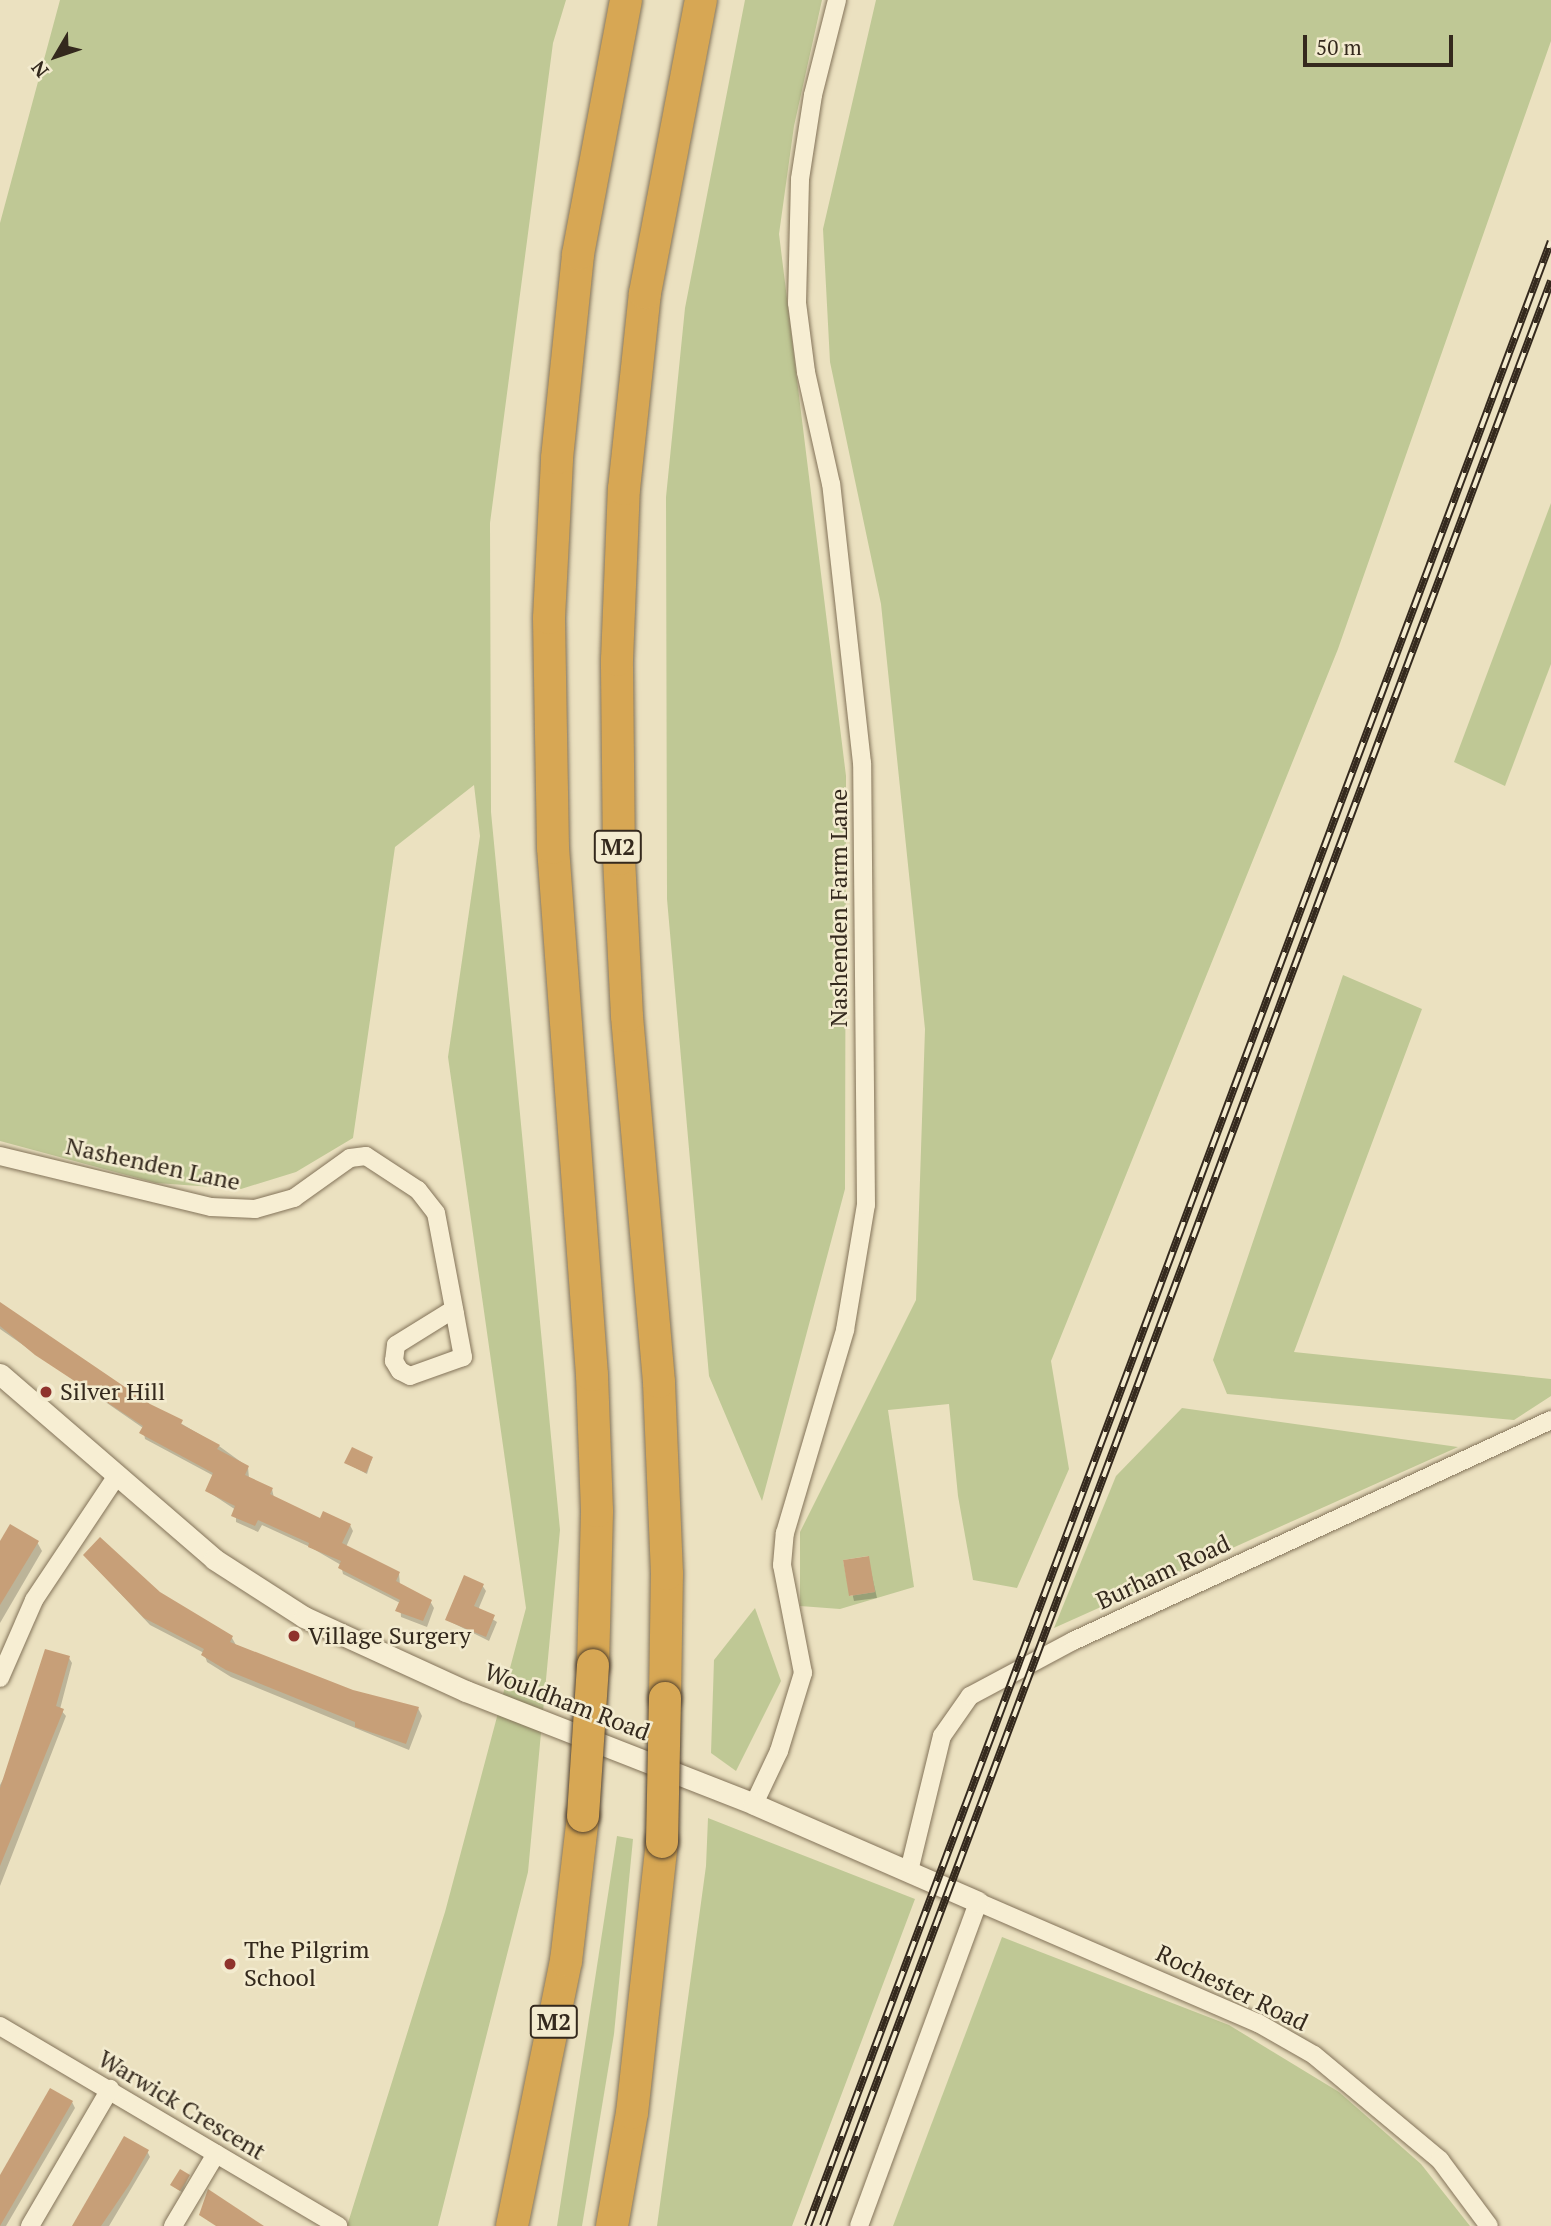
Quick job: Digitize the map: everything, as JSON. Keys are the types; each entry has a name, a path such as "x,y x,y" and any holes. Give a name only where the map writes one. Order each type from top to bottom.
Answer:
{"highway":[{"name":"M2","path":"512,2226 566,1961 583,1816 593,1665 597,1511 592,1375 553,848 550,618 557,458 578,254 626,0"},
{"name":"M2","path":"612,2226 632,2113 662,1842 667,1574 659,1382 627,1016 619,859 617,660 624,489 645,293 701,0"}],"street":[{"name":"Nashenden Farm Lane","path":"754,1804 779,1751 803,1673 782,1565 785,1533 845,1330 866,1205 862,763 831,484 806,372 797,303 800,179 813,95 836,0"},
{"name":"Nashenden Lane","path":"0,1156 211,1206 255,1209 293,1198 351,1158 366,1156 418,1190 436,1213 454,1309"},
{"name":"Wouldham Road","path":"0,1374 214,1559 304,1617 466,1691 754,1804 978,1902"},
{"name":"Burham Road","path":"909,1871 942,1736 970,1696 1073,1640 1551,1420"},
{"path":"0,1678 34,1600 118,1474"},
{"path":"859,2226 978,1902"},
{"name":"Rochester Road","path":"978,1902 1258,2023 1314,2055 1440,2160 1489,2226"},
{"name":"Warwick Crescent","path":"0,2026 338,2226"},
{"path":"30,2226 110,2089"},
{"path":"173,2226 216,2154"}],"green space":[{"path":"60,0 566,0 553,43 490,523 491,812 560,1530 528,1872 438,2226 347,2226 445,1912 526,1608 448,1057 480,836 474,785 395,847 353,1138 296,1172 241,1189 156,1183 0,1141 0,223"},
{"path":"745,0 822,0 794,126 779,234 846,776 845,1189 762,1501 709,1376 667,899 666,497 685,308"},
{"path":"876,0 1551,0 1551,41 1338,649 1051,1361 1069,1469 1017,1588 973,1580 958,1496 949,1404 888,1410 914,1587 840,1609 800,1606 800,1532 916,1300 925,1029 881,604 830,362 823,229","holes":["868,1556 875,1592 850,1596 843,1560"]},
{"path":"1551,503 1551,664 1505,786 1454,762"},
{"path":"1343,975 1422,1009 1294,1352 1551,1379 1551,1396 1514,1420 1227,1394 1213,1360"},
{"path":"1182,1408 1458,1447 1054,1628 1116,1476"},
{"path":"755,1608 781,1681 736,1771 711,1753 714,1660"},
{"path":"708,1818 915,1899 792,2226 657,2226 706,1866"},
{"path":"617,1836 633,1839 614,2034 582,2226 557,2226"},
{"path":"1002,1937 1229,2025 1339,2092 1421,2164 1470,2226 893,2226"}],"building":[{"path":"0,1302 150,1404 183,1420 181,1424 220,1445 217,1449 249,1466 245,1475 273,1488 270,1494 320,1518 323,1511 351,1524 342,1543 400,1572 396,1581 432,1600 423,1621 395,1611 400,1600 338,1568 341,1561 308,1547 309,1543 258,1520 255,1526 231,1516 235,1506 205,1491 213,1473 139,1433 143,1426 35,1355 0,1326"},
{"path":"352,1447 373,1457 366,1473 344,1463"},
{"path":"10,1524 39,1541 0,1605 0,1541"},
{"path":"100,1537 160,1592 233,1636 230,1642 353,1690 419,1707 406,1744 355,1727 355,1722 226,1670 201,1655 204,1649 144,1618 83,1555"},
{"path":"869,1556 875,1592 849,1596 843,1560"},
{"path":"464,1575 484,1584 474,1606 495,1615 486,1637 445,1620"},
{"path":"45,1649 70,1656 56,1706 64,1709 0,1866 0,1788"},
{"path":"50,2088 73,2101 0,2226 0,2175"},
{"path":"124,2136 149,2150 129,2185 101,2226 72,2226"},
{"path":"180,2169 190,2175 180,2191 170,2185"},
{"path":"208,2189 264,2226 216,2226 199,2215"}],"railway":[{"path":"808,2226 1551,241"},
{"path":"823,2226 1551,281"}],"place":[{"name":"Silver Hill","path":"46,1392"},
{"name":"Village Surgery","path":"294,1636"},
{"name":"The Pilgrim School","path":"230,1964"}]}
